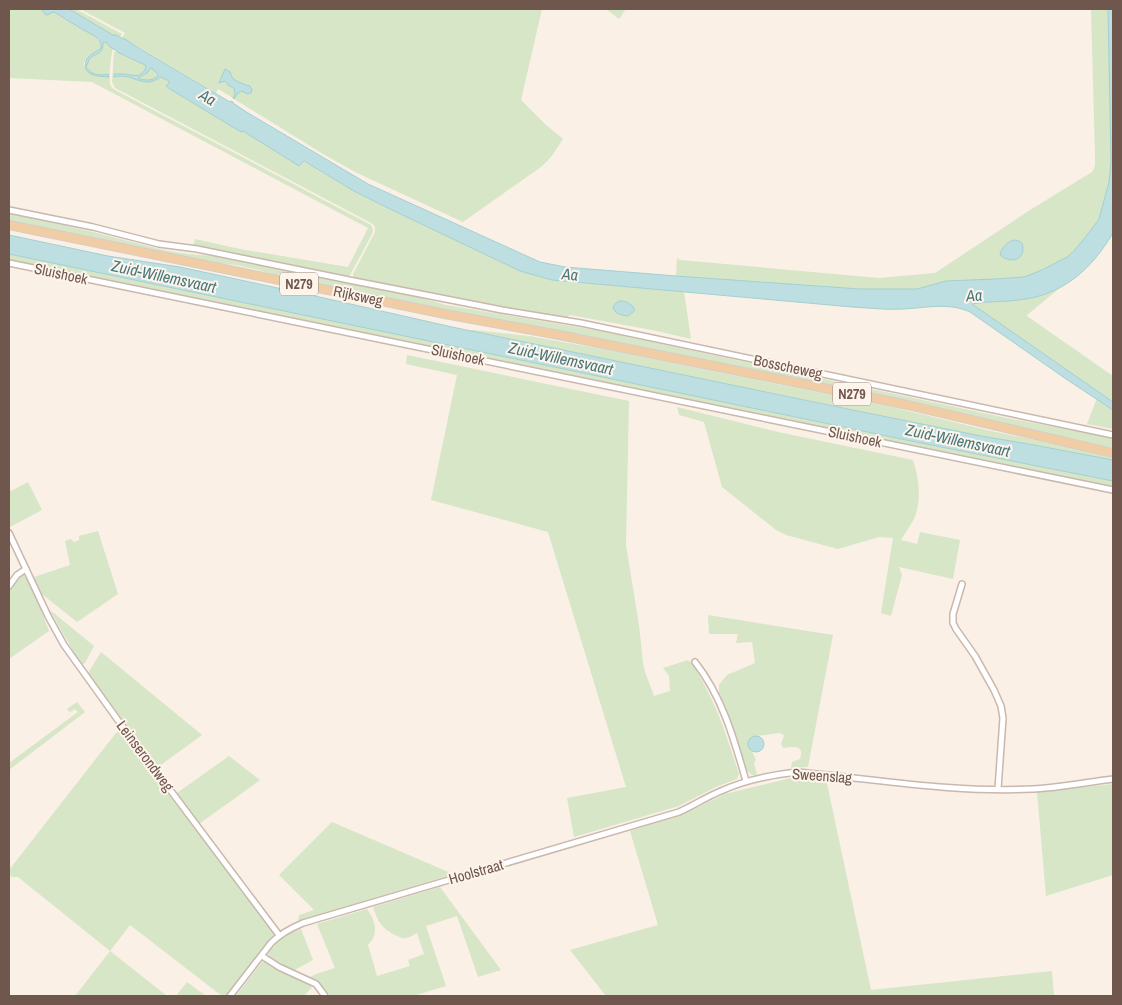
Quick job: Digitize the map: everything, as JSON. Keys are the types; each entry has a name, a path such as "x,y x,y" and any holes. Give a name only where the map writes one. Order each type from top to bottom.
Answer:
{"main road":[{"name":"Rijksweg","path":"9,225 445,314 590,341"},
{"name":"Bosscheweg","path":"590,341 903,404 1113,453"}],"street":[{"name":"Rijksweg","path":"9,210 159,244 197,249 502,310 581,323"},
{"name":"Sluishoek","path":"9,263 1113,490"},
{"name":"Bosscheweg","path":"581,323 1113,435"},
{"name":"Leinserondweg","path":"9,532 48,616 64,645 279,935"},
{"path":"9,586 17,575 26,569"},
{"path":"962,584 953,614 956,629 975,656 1001,706 1003,718 998,790"},
{"path":"695,662 712,686 732,734 746,781"},
{"name":"Sweenslag","path":"746,781 796,772 933,787 998,790 1034,789 1113,779"},
{"name":"Hoolstraat","path":"230,996 279,935 303,923 679,812 720,791 746,781"},
{"path":"262,956 279,967 316,984 325,996"}],"green space":[{"path":"9,9 40,9 47,15 53,12 96,37 101,48 88,56 84,63 84,67 89,73 108,77 92,73 86,67 90,58 103,48 103,42 108,44 113,48 110,80 111,86 114,89 371,225 373,229 372,234 350,275 347,278 193,247 195,239 240,249 348,267 368,228 92,82 9,78"},
{"path":"69,9 76,9 122,34 120,37 113,35"},
{"path":"80,9 542,9 521,100 563,139 551,157 541,167 463,222 357,173 234,99 242,91 249,94 252,90 250,86 243,85 233,79 232,75 220,82 225,81 234,88 235,94 233,98 218,89 216,93 124,40 122,38 125,33"},
{"path":"606,9 626,9 619,19"},
{"path":"1091,9 1108,9 1111,161 1109,182 1099,219 1067,257 1024,277 946,281 917,289 860,289 676,276 677,258 680,260 879,278 935,273 1030,210 1092,172 1095,166 1095,155"},
{"path":"114,51 145,65 146,68 136,76 114,75 114,77 127,77 148,81 161,77 169,81 166,86 170,89 241,132 243,130 300,166 303,161 354,191 520,271 552,280 684,292 691,339 570,315 566,318 461,303 354,279 353,274 375,232 373,224 115,88 112,82"},
{"path":"151,68 157,72 158,76 148,80 138,78 147,73"},
{"path":"9,213 164,250 229,257 411,295 446,305 595,330 1012,419 1113,438 1113,448 337,289 255,269 168,256 9,222"},
{"path":"9,254 1113,481 1113,488 9,260"},
{"path":"1061,287 1027,316 1113,376 1113,402 972,304 1040,296"},
{"path":"467,330 529,336 608,350 896,408 991,431 1113,456 1113,460 981,436"},
{"path":"407,355 629,401 626,545 645,672 654,696 670,691 669,676 663,668 688,660 691,663 698,672 720,718 739,774 737,779 716,787 679,806 574,837 567,798 626,787 548,532 431,500 457,375 406,364"},
{"path":"1097,398 1113,410 1113,429 1087,424"},
{"path":"677,407 778,432 913,460 918,482 918,505 914,519 901,540 917,544 920,532 960,540 953,579 899,567 902,575 891,616 881,613 893,538 879,537 838,549 786,535 776,530 722,487 704,422 679,415"},
{"path":"28,482 42,510 10,527 9,492"},
{"path":"98,531 118,594 77,622 42,594 34,577 70,565 65,541 71,539 74,542 79,540 79,536"},
{"path":"23,575 30,582 49,631 9,659 9,588 14,580"},
{"path":"50,610 94,646 85,663 81,665"},
{"path":"708,615 833,635 808,767 791,768 792,762 800,759 801,751 791,747 783,748 781,744 784,736 780,733 756,736 749,745 756,760 754,763 757,775 752,775 746,770 719,694 719,685 727,675 755,663 752,642 736,643 738,634 709,634"},
{"path":"101,652 202,735 158,767 88,673"},
{"path":"77,702 85,712 9,770 9,763 78,712 75,709 70,712 67,709"},
{"path":"120,731 275,934 227,996 222,996 130,925 110,951 18,877 11,877 9,870 116,733"},
{"path":"229,756 260,780 199,824 177,793"},
{"path":"795,777 826,779 871,990 1052,971 1054,996 606,996 570,950 658,925 630,831 690,811 725,794"},
{"path":"1113,784 1113,875 1046,896 1037,792"},
{"path":"332,822 453,874 298,921 299,915 314,910 279,875"},
{"path":"440,887 501,970 478,977 457,916 426,926 446,986 413,996 331,996 319,983 310,977 335,968 317,924 367,909 375,927 373,939 368,945 377,976 410,966 408,960 424,954 417,933 405,938 390,933 381,924 373,907"},
{"path":"301,929 313,960 293,971 270,959 268,953 283,935"},
{"path":"110,951 167,996 75,996"},
{"path":"262,962 267,962 312,987 304,996 236,996"},
{"path":"187,982 206,996 176,996"}],"water":[{"name":"Aa","path":"41,9 69,9 113,35 125,39 230,102 233,102 248,113 368,184 540,262 565,267 676,276 860,289 917,289 946,281 1024,277 1067,257 1099,219 1109,182 1111,161 1108,9 1113,9 1113,233 1085,269 1049,293 1013,301 972,304 1113,402 1113,410 970,312 962,309 945,306 897,309 852,307 552,280 520,271 354,191 304,161 299,166 170,89 166,86 169,81 161,77 145,82 124,76 114,77 114,74 136,76 141,74 146,68 145,65 117,52 107,43 103,42 100,53 90,58 86,67 93,73 99,75 108,74 109,77 92,75 85,68 85,63 90,55 101,48 98,39 56,13 45,14","holes":["151,68 158,74 156,78 151,80 138,78 147,73"]},
{"path":"225,69 230,72 233,79 250,86 251,93 247,94 242,91 234,99 234,88 225,81 219,83"},
{"name":"Zuid-Willemsvaart","path":"9,235 108,256 180,267 452,327 853,410 1113,460 1113,481 9,254"},
{"path":"1014,240 1022,243 1022,253 1017,259 1009,260 1000,255 1005,246"},
{"path":"619,301 628,303 635,310 628,316 619,314 613,307"},
{"path":"756,736 762,738 764,744 762,750 756,752 750,750 748,744 750,738"}]}
